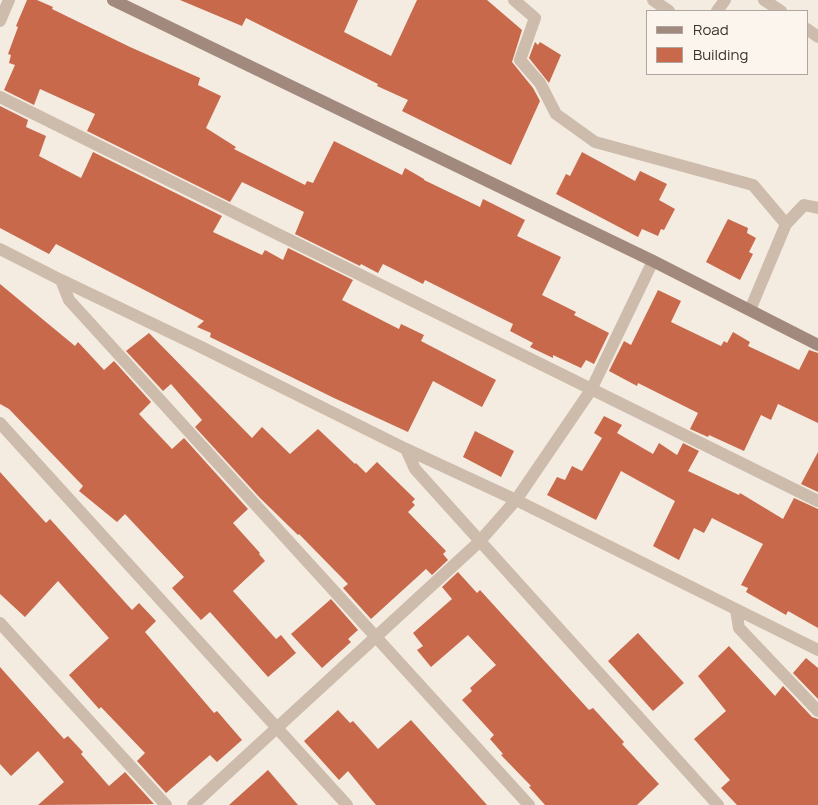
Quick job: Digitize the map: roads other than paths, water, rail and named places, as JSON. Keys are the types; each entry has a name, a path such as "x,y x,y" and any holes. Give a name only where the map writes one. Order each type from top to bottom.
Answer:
{"street":[{"path":"0,21 9,0"},
{"path":"113,0 653,261 818,345"},
{"path":"514,0 535,18 520,60 540,83 556,114 595,142 753,185 786,224"},
{"path":"653,0 668,10"},
{"path":"764,0 779,10"},
{"path":"0,97 818,501"},
{"path":"750,310 786,224 804,205 818,208"},
{"path":"0,249 406,449 516,500 818,650"},
{"path":"193,805 478,542 516,500 591,390 653,261"},
{"path":"61,280 69,300 529,805"},
{"path":"0,423 347,805"},
{"path":"406,449 415,469 478,542 718,805"},
{"path":"736,610 739,628 818,711"},
{"path":"0,623 166,805"}]}
